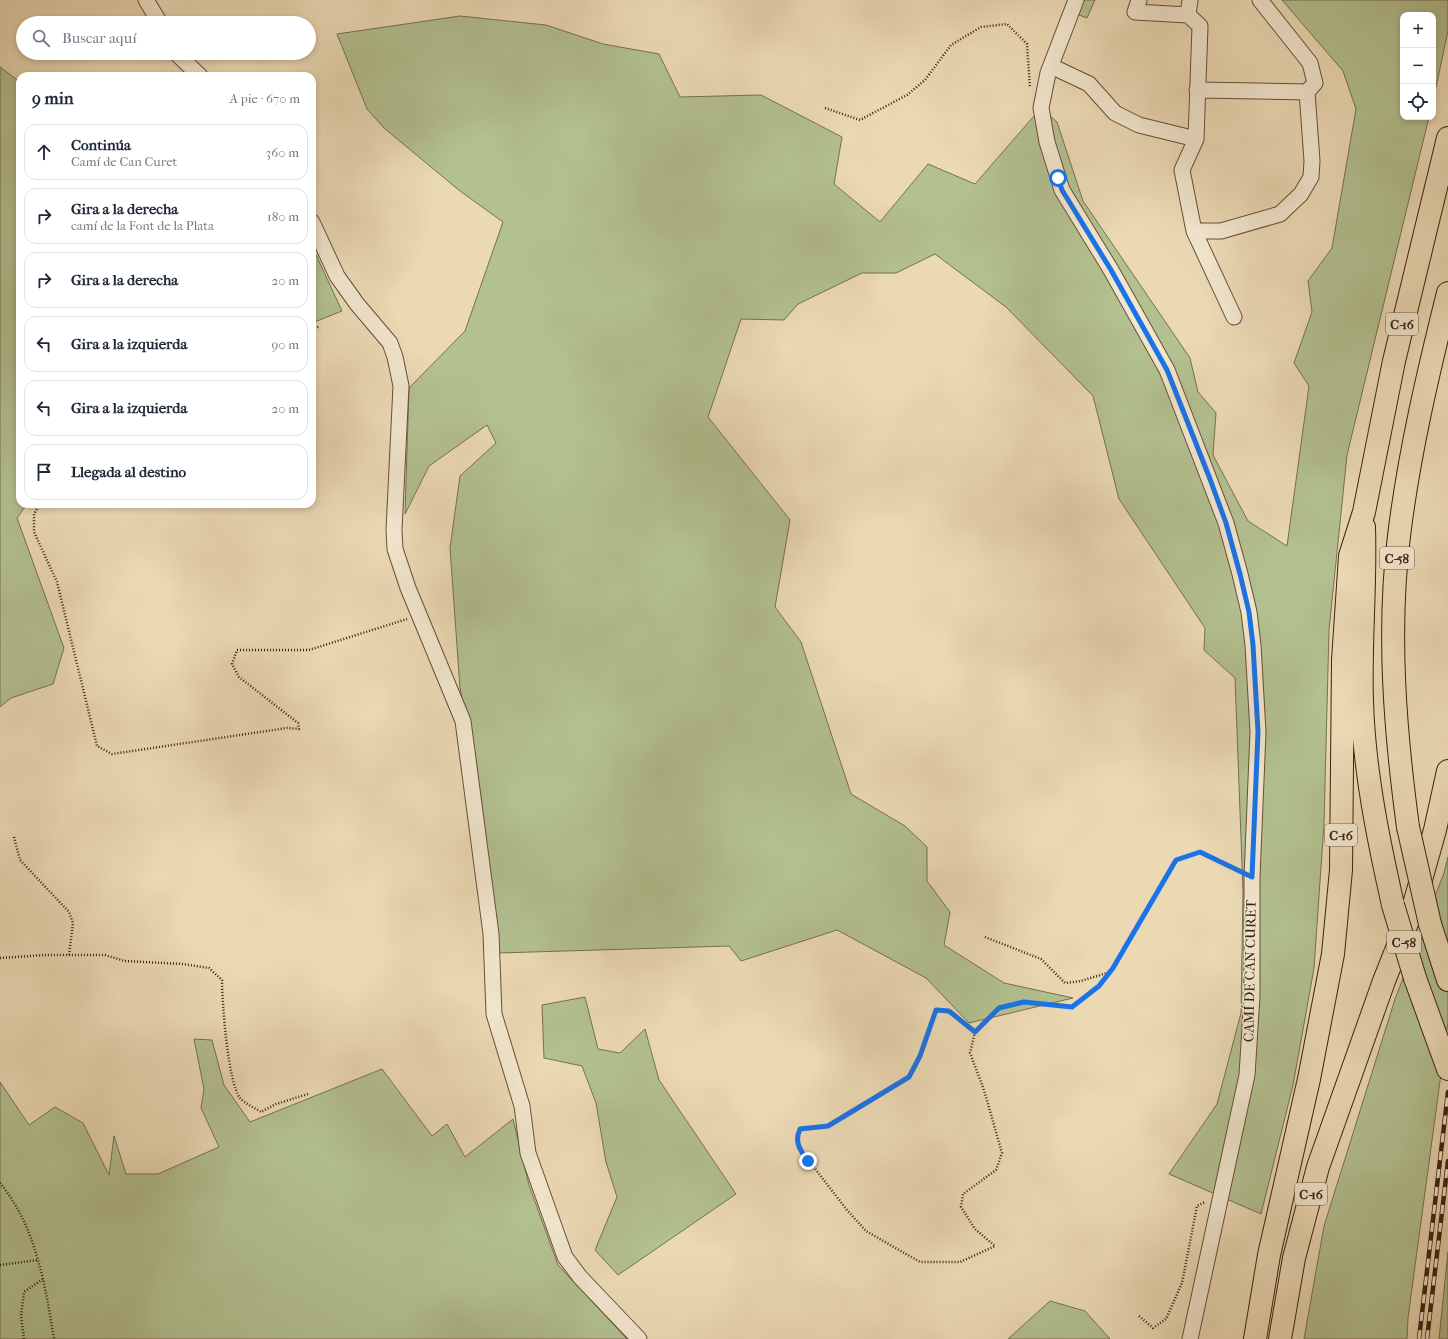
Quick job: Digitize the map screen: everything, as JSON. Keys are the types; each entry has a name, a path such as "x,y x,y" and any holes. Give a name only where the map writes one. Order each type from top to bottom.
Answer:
{"highway":[{"name":"C-16","path":"1255,1339 1269,1255 1312,1065 1333,954 1341,870 1343,660 1350,556 1364,512 1394,361 1448,138"},
{"name":"C-58","path":"1448,293 1419,415 1399,536 1395,582 1394,645 1399,751 1408,826 1430,924 1448,980"},
{"name":"C-58","path":"1364,512 1365,557 1361,637 1362,702 1372,806 1394,905 1415,978 1447,1067"},
{"name":"C-16","path":"1280,1339 1294,1258 1318,1167 1384,981 1413,908 1435,830 1448,771"}],"street":[{"path":"146,0 156,16"},
{"name":"CAMÍ DE CAN CURET","path":"1076,0 1051,66 1043,98 1041,108 1047,142 1062,190 1111,270 1167,370 1226,523 1249,612 1253,645 1258,732 1252,877 1252,996 1247,1075 1190,1339"},
{"path":"1139,0 1135,12 1188,15 1200,26 1196,139 1182,170 1194,231 1234,317"},
{"path":"1188,15 1190,0"},
{"path":"1194,231 1221,231 1280,214 1301,194 1311,177 1312,161 1307,92 1315,83 1310,63 1271,17 1260,0"},
{"path":"183,60 196,72"},
{"path":"1051,66 1089,84 1115,113 1139,125 1196,139"},
{"path":"1197,90 1307,92"},
{"path":"316,231 337,276 357,304 390,343 395,358 400,386 394,530 395,549 418,615 463,721 491,934 494,1014 522,1106 528,1153 565,1257 580,1277 639,1339"}],"path":[{"path":"825,108 860,120 907,95 925,80 951,45 981,27 1007,24 1027,44 1029,86 1043,98"},
{"path":"316,328 320,326"},
{"path":"38,508 34,514 34,532 57,582 97,746 112,754 287,728 299,729 298,723 239,676 232,664 237,650 309,650 418,615"},
{"path":"14,837 20,860 69,912 73,923 69,955"},
{"path":"975,1032 949,1011 936,1010 920,1056 909,1077 828,1126 800,1129 797,1136 799,1148 847,1210 866,1231 920,1262 960,1262 994,1246 975,1229 961,1207 964,1194 996,1170 1002,1153 984,1090 970,1053 975,1032 999,1008 1024,1002 1072,1007 1099,986 1110,972 1176,860 1200,852 1252,877"},
{"path":"985,937 1041,959 1065,983 1081,981 1110,972"},
{"path":"0,958 17,956 69,955 105,956 125,961 183,964 209,968 222,980 222,1001 231,1072 240,1098 261,1112 276,1104 308,1094"},
{"path":"0,1183 21,1214 32,1239 43,1279 54,1339"},
{"path":"1139,1316 1153,1328 1166,1320 1182,1283 1197,1206 1209,1200 1219,1205"},
{"path":"0,1265 38,1260"},
{"path":"24,1339 21,1316 24,1292 43,1279"}],"green space":[{"path":"1075,0 1095,0 1087,18 1071,12"},
{"path":"1282,0 1448,0 1448,31 1436,87 1436,12 1400,12 1400,120 1428,120 1347,455 1329,630 1324,824 1314,968 1293,1085 1261,1214 1169,1174 1217,1104 1241,1013 1243,892 1235,678 1204,650 1205,628 1119,499 1093,396 1006,307 935,254 896,273 862,273 798,304 784,320 741,319 708,417 790,520 775,607 801,642 851,794 905,826 927,847 927,881 950,912 944,945 1004,983 1073,998 969,1023 926,978 837,930 741,961 729,946 499,953 481,798 460,688 450,548 460,476 496,443 487,425 429,466 405,514 409,388 465,331 503,222 460,191 384,128 367,109 337,34 460,16 546,25 603,44 659,54 680,97 761,95 842,137 834,184 880,222 928,164 975,184 1041,108 1057,122 1083,201 1190,358 1198,392 1216,413 1213,455 1248,521 1287,546 1309,386 1294,363 1312,312 1308,281 1332,248 1356,109 1343,71"},
{"path":"0,67 16,79 16,508 24,508 17,518 64,648 53,684 11,698 0,707"},
{"path":"316,255 342,311 316,321"},
{"path":"1448,857 1448,1022 1408,1318 1407,1339 1304,1339 1324,1226 1395,999 1444,873"},
{"path":"585,997 598,1049 620,1053 645,1029 659,1080 736,1194 618,1275 595,1250 617,1197 606,1162 596,1103 582,1066 544,1058 542,1005"},
{"path":"194,1039 212,1040 224,1085 250,1122 382,1069 432,1136 447,1124 465,1157 513,1119 529,1185 558,1265 627,1339 0,1339 0,1082 29,1125 55,1107 83,1123 109,1175 114,1136 126,1174 158,1174 219,1147 201,1108 204,1089"},
{"path":"1448,1252 1448,1339 1439,1339"},
{"path":"1050,1301 1085,1311 1110,1339 1008,1339"}],"railway":[{"path":"1419,1339 1448,1092"},
{"path":"1427,1339 1448,1161"}],"route":[{"path":"808,1161 799,1148 797,1136 800,1129 828,1126 909,1077 920,1056 936,1010 949,1011 975,1032 999,1008 1024,1002 1072,1007 1099,986 1113,968 1176,860 1200,852 1252,877 1258,732 1253,645 1249,612 1226,523 1167,370 1111,270 1062,190 1058,178"}]}
